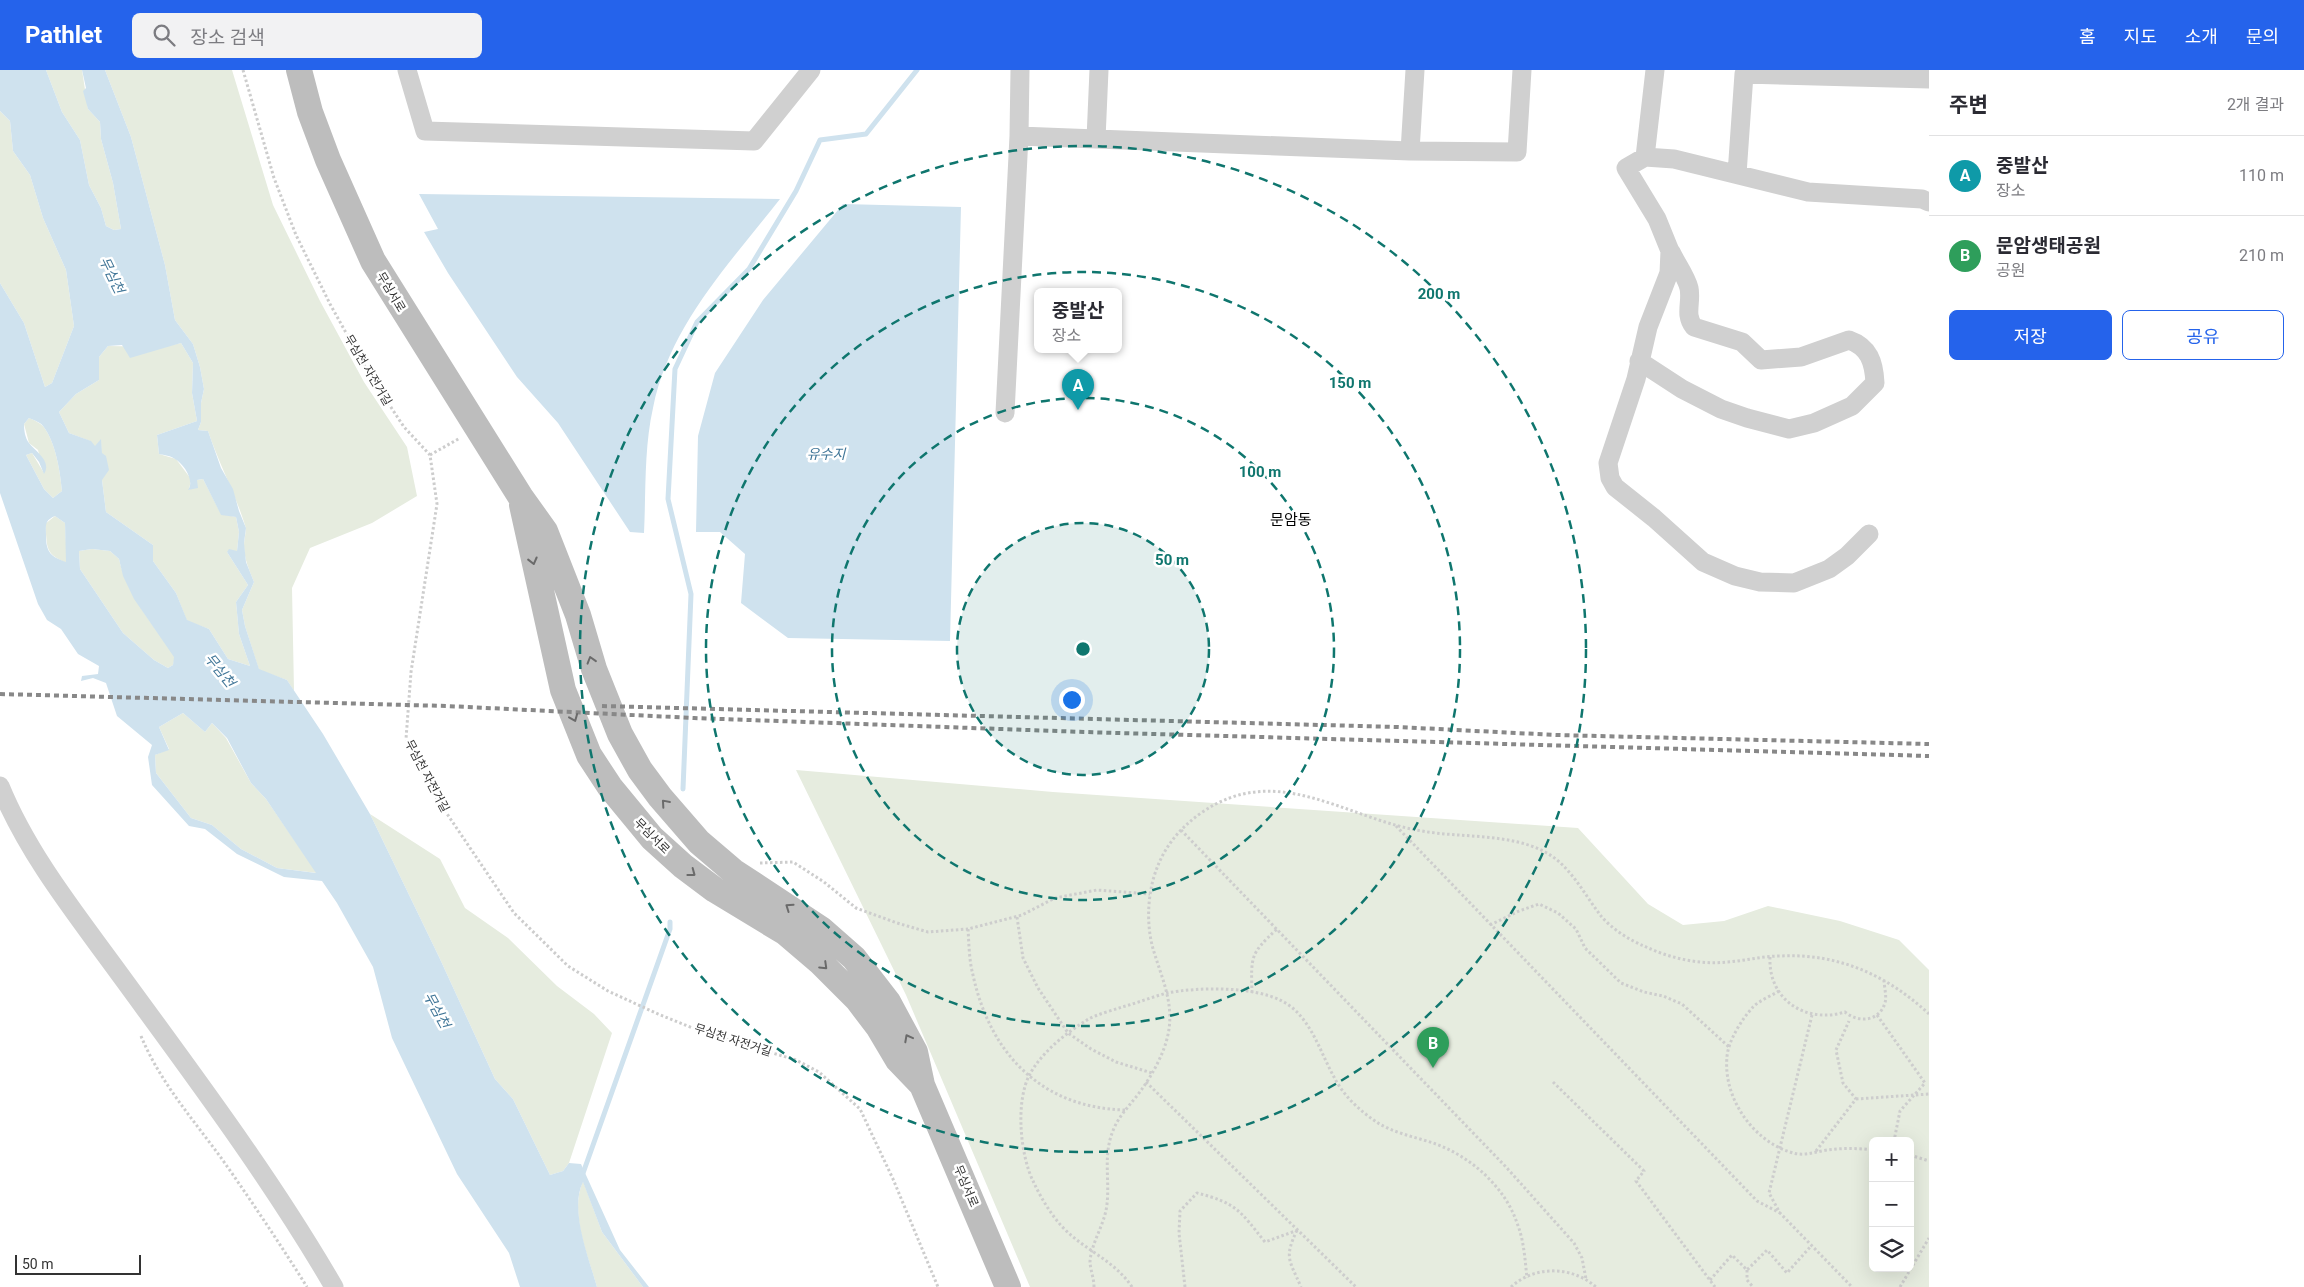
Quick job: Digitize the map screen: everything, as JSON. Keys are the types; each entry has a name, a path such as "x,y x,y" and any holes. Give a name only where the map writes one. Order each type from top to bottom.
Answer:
{"street":[{"name":"무심서로","path":"299,70 310,112 328,160 373,261 401,309 520,496 545,531 578,615 597,677 620,734 640,770 698,842 733,871 821,929 854,958 888,1002 915,1052 922,1085 1008,1287"},
{"path":"407,70 426,131 754,141 810,70"},
{"path":"1006,413 1019,136 1020,70"},
{"path":"1096,139 1099,70"},
{"path":"1410,151 1415,70"},
{"path":"1019,136 1410,151 1517,152 1522,70"},
{"path":"1645,157 1655,70"},
{"path":"1737,174 1744,74 1929,78"},
{"path":"1639,362 1708,403 1747,418 1789,429 1814,422 1852,406 1875,383 1874,366 1861,344 1849,340 1801,357 1761,360 1742,342 1694,327 1690,322 1688,313 1689,288 1670,251 1657,219 1626,168 1645,157 1674,160 1808,192 1872,198 1922,199 1929,202"},
{"path":"1670,251 1669,273 1648,327 1636,380 1608,463 1610,478 1615,487 1654,518 1703,562 1735,576 1760,582 1794,582 1829,569 1847,556 1869,534"},
{"name":"무심서로","path":"520,496 563,690 590,755 610,787 652,838 683,866 715,890 786,933 820,962 857,999 879,1028 898,1060 922,1085"},
{"path":"0,786 13,816 60,891 298,1226 334,1287"}],"path":[{"name":"무심천 자전거길","path":"243,70 274,178 300,244 330,304 369,374 404,428 430,455 437,504 411,672 406,739 435,796 514,913 568,966 608,991 658,1014 705,1032 796,1060 819,1072 860,1109 893,1179 938,1287"},
{"path":"430,455 478,428"},
{"path":"1094,1287 1090,1263 1107,1206 1107,1146 1115,1126 1152,1073 1161,1056 1169,1030 1167,993 1153,949 1149,925 1150,894 1153,880 1169,842 1180,830 1220,800 1244,793 1283,792 1320,798 1375,820 1423,832 1527,844 1547,853 1565,868 1604,920 1640,945 1686,960 1723,963 1770,956 1802,955 1854,966 1884,978 1916,1001 1929,1014"},
{"path":"1396,826 1757,1201 1780,1213"},
{"path":"1180,830 1277,928 1506,1167 1574,1243 1582,1258 1586,1278"},
{"path":"754,863 793,862 824,882 856,908 928,932 968,929 1017,916 1055,898 1098,890 1150,894"},
{"path":"1490,925 1539,904 1558,913 1576,930 1585,948 1621,982 1644,992 1663,996 1682,1004 1730,1047"},
{"path":"1017,916 1023,958 1038,988 1068,1033 1091,1050 1116,1062 1152,1073"},
{"path":"1252,993 1252,956 1257,947 1277,928"},
{"path":"968,929 972,975 993,1034 1028,1077 1062,1097 1092,1108 1125,1110"},
{"path":"1770,956 1773,981 1779,992 1796,1008 1812,1015 1832,1016 1845,1012 1856,1019 1863,1020 1877,1015 1885,1003 1884,978"},
{"path":"1132,1287 1112,1264 1070,1234 1056,1219 1040,1194 1028,1168 1021,1122 1028,1077 1044,1056 1068,1033 1089,1019 1167,993 1236,990 1271,996 1293,1009 1313,1035 1335,1079 1361,1111 1378,1123 1391,1129 1462,1155 1494,1184 1517,1222 1527,1278"},
{"path":"1779,992 1754,1006 1739,1027 1726,1056 1728,1074 1738,1108 1754,1130 1766,1140 1789,1152 1806,1155 1847,1148 1869,1150"},
{"path":"1812,1015 1769,1193 1780,1213 1852,1287"},
{"path":"1877,1015 1925,1083 1900,1111 1895,1137"},
{"path":"1849,1020 1836,1050 1843,1083 1856,1099"},
{"path":"138,1027 148,1053 173,1094 229,1169 307,1287"},
{"path":"1146,1082 1356,1287"},
{"path":"1553,1082 1644,1172 1636,1181 1715,1287"},
{"path":"1816,1152 1856,1099 1929,1094"},
{"path":"1914,1156 1929,1161"},
{"path":"1185,1287 1179,1233 1180,1211 1197,1193 1216,1198 1236,1207 1265,1242 1298,1230"},
{"path":"1298,1230 1288,1250 1291,1265 1301,1287"},
{"path":"1900,1287 1929,1238"},
{"path":"1753,1287 1747,1280 1747,1270 1767,1250 1787,1274 1811,1245"},
{"path":"1710,1280 1732,1256 1747,1270"},
{"path":"1511,1287 1527,1278 1550,1270 1563,1270 1586,1278 1596,1287"}],"shaded area":[{"path":"46,70 82,70 88,109 100,122 101,139 113,183 121,229 114,230 106,226 101,208 89,185 80,140 62,112"},
{"path":"105,70 232,70 273,205 320,301 364,382 407,447 417,496 372,523 310,548 292,588 294,691 287,680 259,670 245,626 242,610 254,582 245,555 245,525 208,431 198,430 201,422 201,403 204,389 200,367 193,344 175,320 165,265 131,137"},
{"path":"0,111 10,121 13,151 30,175 43,218 66,270 74,326 52,383 45,387 24,323 0,283"},
{"path":"181,343 193,363 192,393 197,421 157,435 159,454 176,459 191,479 189,490 197,480 203,479 221,514 236,517 239,532 237,551 227,552 248,585 236,602 239,634 250,666 228,659 209,629 187,621 176,593 153,561 153,545 106,512 102,480 101,440 95,447 90,441 69,433 59,412 76,394 99,380 99,357 108,346 163,347"},
{"path":"29,418 43,426 54,449 59,466 62,491 53,498 44,489 26,455 32,453 44,473 38,450 29,443 24,424"},
{"path":"55,516 65,523 67,563 59,560 48,548 45,524"},
{"path":"92,549 110,551 119,559 123,573 135,598 175,657 173,665 168,668 154,660 123,633 80,569 79,551"},
{"path":"183,713 205,732 212,723 226,738 251,783 266,799 317,873 277,868 241,849 212,825 191,818 156,773 155,755 169,749 159,727"},
{"path":"796,770 1053,792 1578,828 1648,904 1683,925 1724,921 1768,906 1840,921 1899,940 1929,970 1929,1287 1030,1287 906,995"},
{"path":"370,814 440,859 465,908 508,938 557,986 594,1014 612,1033 569,1163 563,1171 550,1175 513,1099 495,1079"},
{"path":"583,1181 602,1232 643,1287 597,1287 581,1234 579,1220 579,1193"}],"water":[{"name":"무심천","path":"0,70 46,70 62,112 80,140 89,185 101,208 106,226 114,230 121,229 113,183 101,139 100,122 88,109 83,91 86,88 82,70 105,70 131,137 165,265 175,320 193,344 200,367 204,389 201,403 201,422 198,430 208,431 221,468 233,489 246,528 244,543 246,562 254,582 242,610 245,626 259,669 287,680 323,734 370,814 495,1079 513,1099 550,1175 563,1171 569,1163 581,1164 620,1250 649,1287 643,1287 602,1232 583,1182 579,1193 579,1219 585,1248 597,1287 520,1287 509,1253 457,1174 392,1038 373,967 337,903 322,881 284,877 237,854 205,829 189,826 152,785 148,757 152,745 117,716 106,683 93,678 81,681 82,676 98,674 99,666 78,654 61,629 47,620 38,604 0,493 0,283 24,323 45,387 52,383 74,326 66,270 43,218 30,175 13,151 10,121 0,111","holes":["181,343 193,363 192,393 197,421 157,435 159,454 172,457 182,465 188,473 190,482 188,490 198,488 197,480 203,479 221,515 236,517 239,532 237,551 229,549 227,552 248,585 236,602 239,634 250,666 228,659 209,629 187,620 176,593 153,561 153,545 106,512 102,480 109,470 106,456 102,453 101,439 95,446 91,441 69,433 59,412 76,394 99,380 99,357 108,346 122,345 130,358","29,418 38,422 43,426 51,441 59,466 62,491 53,498 44,489 26,455 32,453 39,462 44,474 46,469 45,461 28,441 24,424","55,516 65,523 66,562 53,556 48,550 46,526 51,518","92,549 110,551 119,559 123,576 134,599 174,657 173,665 168,668 154,660 123,633 80,569 79,551","183,713 205,732 212,723 227,738 251,783 266,799 316,873 277,868 241,849 212,825 191,818 156,773 155,755 169,750 159,727"]},
{"path":"419,194 780,199 704,297 687,323 661,378 653,408 648,439 644,533 630,532 558,423 517,377 448,273 424,232 438,229"},
{"name":"유수지","path":"843,204 961,207 950,641 788,638 741,603 745,554 720,532 696,532 698,436 715,373 763,300"}],"waterway":[{"path":"683,789 691,594 668,499 675,369 697,322 749,269 796,191 820,140 866,134 917,70"},
{"path":"582,1176 670,929 670,922"}],"railway":[{"path":"0,694 446,706 694,718 1084,732 1929,756"},
{"path":"602,706 1398,727 1556,735 1929,744"}],"place":[{"name":"중발산","path":"1078,410"},
{"name":"문암생태공원","path":"1433,1068"}],"district":[{"name":"문암동","path":"1291,520"}]}
